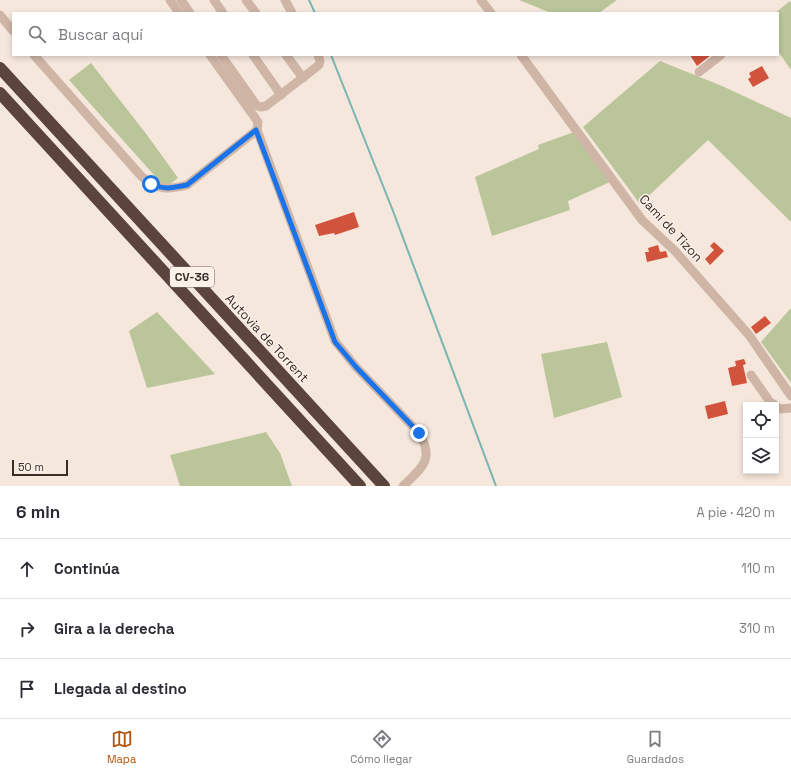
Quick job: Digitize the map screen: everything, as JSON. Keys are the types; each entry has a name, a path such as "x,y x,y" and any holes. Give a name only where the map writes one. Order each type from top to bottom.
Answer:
{"highway":[{"name":"Autovia de Torrent","path":"0,68 384,486"},
{"name":"CV-36","path":"0,93 360,486"}],"street":[{"path":"170,0 178,12"},
{"path":"181,0 189,12"},
{"path":"214,0 222,12"},
{"path":"246,0 255,12"},
{"path":"285,0 291,12"},
{"path":"481,0 490,12"},
{"path":"0,15 12,29"},
{"path":"35,56 142,177 151,184 161,188 172,188 187,185 256,130"},
{"path":"211,56 258,122 256,130 335,342 356,367 419,433 425,442 427,452 425,462 421,469 402,486"},
{"path":"222,56 257,106 261,107 266,106 319,65 320,61 318,56"},
{"path":"254,56 281,95"},
{"path":"287,56 303,78"},
{"name":"Camí de Tizon","path":"522,56 642,220 675,251 749,335 791,396"},
{"path":"699,72 720,56"},
{"path":"751,375 770,402"},
{"path":"779,408 791,408"}],"green space":[{"path":"519,0 617,0 600,12 549,12"},
{"path":"790,1 791,70 779,52 779,12 776,12"},
{"path":"660,61 722,86 791,118 791,222 708,140 640,204 583,127"},
{"path":"91,63 147,135 178,178 169,185 163,185 69,80"},
{"path":"574,132 610,182 568,201 570,210 492,236 475,177 539,149 538,145"},
{"path":"791,308 791,383 761,342"},
{"path":"157,312 215,374 147,388 129,331"},
{"path":"607,342 622,397 554,418 541,354"},
{"path":"266,432 280,453 292,486 180,486 170,455"}],"building":[{"path":"691,56 710,56 697,66"},
{"path":"762,66 769,78 753,87 748,79 751,77 749,73"},
{"path":"354,212 359,227 335,235 334,233 319,236 315,225"},
{"path":"714,242 724,251 710,265 705,259 714,250 710,246"},
{"path":"658,245 660,252 666,251 668,257 647,262 645,252 649,252 648,248"},
{"path":"765,316 771,323 756,334 751,327"},
{"path":"744,359 746,364 743,365 747,383 732,386 728,368 736,366 735,361"},
{"path":"725,401 728,414 708,419 705,406"}],"waterway":[{"path":"309,0 315,12"},
{"path":"331,56 393,211 496,486"}],"route":[{"path":"151,184 161,188 172,188 187,185 256,130 335,342 356,367 419,433"}]}
